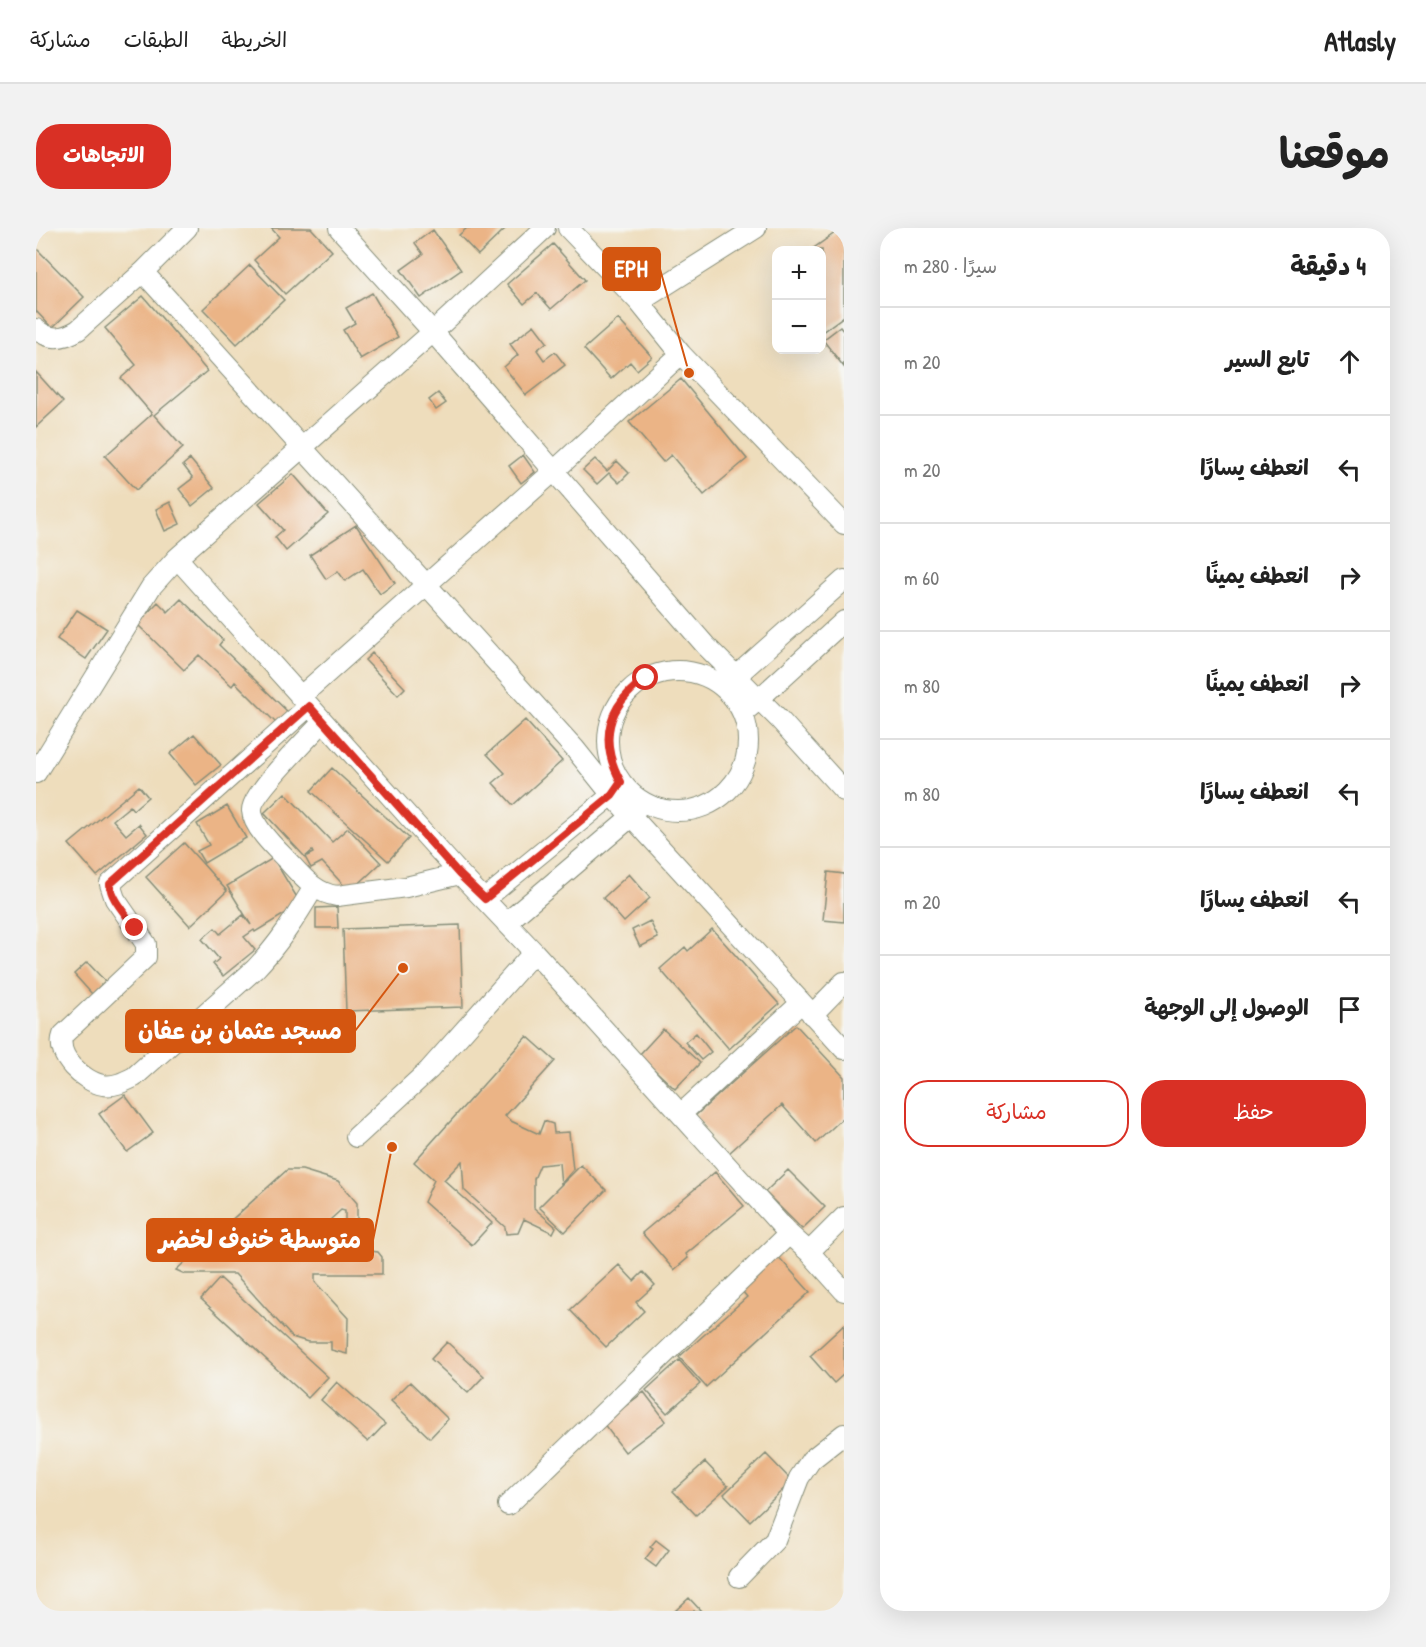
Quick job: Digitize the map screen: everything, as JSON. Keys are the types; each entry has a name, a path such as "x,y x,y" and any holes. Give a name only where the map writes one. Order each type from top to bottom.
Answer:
{"street":[{"path":"36,329 44,336 53,338 69,336 78,330 143,272 187,228"},
{"path":"339,228 706,646 729,682 752,706 779,720 844,791"},
{"path":"36,773 151,587 177,558 433,333 545,228"},
{"path":"567,228 639,302 681,354 844,524"},
{"path":"639,302 756,228"},
{"path":"143,272 575,749 637,808 807,1009 844,1048"},
{"path":"314,887 293,923 270,954 134,1077 115,1085 98,1084 86,1078 66,1057 61,1045 63,1035 146,957 146,944 115,899 110,890 110,884 426,584 553,472 681,354"},
{"path":"177,558 459,874 534,952 789,1234 809,1252 844,1291"},
{"path":"729,682 844,580"},
{"path":"506,923 637,808 676,811 694,809 726,792 738,778 745,762 752,706 844,621"},
{"path":"617,788 608,744 610,724 617,706 630,690 646,678 666,672 686,671 729,682"},
{"path":"323,722 279,770 256,798 251,808 253,818 270,842 314,887 328,895 337,896 406,887 459,874"},
{"path":"485,899 617,788"},
{"path":"356,1137 429,1070 534,952"},
{"path":"681,1114 807,1009 844,982"},
{"path":"809,1252 844,1217"},
{"path":"508,1505 789,1234"},
{"path":"739,1576 775,1540 799,1478 811,1461 844,1434"}],"building":[{"path":"271,228 311,228 332,251 285,294 254,260 279,237"},
{"path":"467,228 506,228 478,255 459,235"},
{"path":"844,228 844,316 826,329 826,246 817,246"},
{"path":"433,230 461,270 421,298 401,270 423,254 415,243"},
{"path":"553,244 585,280 551,309 537,293 524,304 507,284"},
{"path":"36,248 84,297 52,328 36,311"},
{"path":"250,265 284,300 237,344 203,309"},
{"path":"372,293 398,337 360,359 343,330 355,323 346,308"},
{"path":"143,296 207,371 154,415 183,448 136,490 105,456 152,414 121,378 136,365 105,328"},
{"path":"618,319 652,357 637,370 630,362 611,379 584,349"},
{"path":"534,325 547,342 537,350 544,360 555,352 565,365 526,395 504,367 518,355 510,344"},
{"path":"840,327 844,332 844,367 826,344 826,338"},
{"path":"36,372 63,402 36,427"},
{"path":"681,379 747,459 704,495 671,455 663,462 629,422"},
{"path":"438,393 446,403 436,410 429,400"},
{"path":"523,455 535,472 521,483 509,466"},
{"path":"190,459 214,488 192,506 179,489 193,478 183,465"},
{"path":"595,459 607,471 617,461 629,473 619,483 609,473 597,484 583,470"},
{"path":"293,474 328,514 286,551 275,537 283,530 259,503"},
{"path":"170,502 180,524 165,531 156,509"},
{"path":"356,525 395,583 380,594 363,569 345,581 338,571 326,579 310,555"},
{"path":"181,599 223,640 219,645 289,713 278,725 235,682 232,686 199,655 184,670 137,624 158,602 168,612"},
{"path":"77,610 107,629 86,659 57,639"},
{"path":"372,653 405,688 398,695 365,660"},
{"path":"525,720 562,761 513,805 493,783 505,773 487,754"},
{"path":"194,734 221,765 196,785 170,754"},
{"path":"332,768 409,838 388,861 311,791"},
{"path":"139,786 148,797 133,810 130,806 113,820 126,835 139,824 147,834 97,876 69,844"},
{"path":"285,793 332,842 348,828 381,863 350,892 322,862 311,868 305,857 264,813"},
{"path":"227,806 246,838 204,863 197,851 209,845 197,824"},
{"path":"184,843 227,891 190,926 146,877"},
{"path":"273,858 301,904 244,937 255,950 223,976 213,964 219,959 202,939 215,928 220,934 243,915 251,925 227,886"},
{"path":"828,872 844,874 844,922 823,920"},
{"path":"629,874 650,898 624,922 603,898"},
{"path":"337,907 338,928 316,928 316,908"},
{"path":"650,921 658,938 640,947 632,930"},
{"path":"460,925 463,1007 346,1011 343,929"},
{"path":"712,929 779,1004 729,1049 660,969 685,947 688,951"},
{"path":"87,962 105,981 92,994 74,974"},
{"path":"796,1025 844,1077 844,1117 816,1143 782,1105 729,1153 695,1116"},
{"path":"663,1029 700,1063 675,1089 639,1055"},
{"path":"696,1033 711,1052 701,1060 685,1042"},
{"path":"527,1036 555,1061 505,1116 539,1134 544,1121 553,1124 554,1133 569,1132 573,1170 561,1184 559,1163 540,1165 534,1179 534,1208 556,1227 553,1233 524,1219 518,1233 506,1234 505,1227 464,1190 462,1161 444,1180 492,1223 472,1245 424,1202 434,1180 414,1162"},
{"path":"125,1095 153,1133 127,1152 99,1114"},
{"path":"581,1165 606,1190 565,1232 539,1207"},
{"path":"287,1170 302,1170 338,1181 357,1203 357,1219 345,1229 345,1211 341,1210 331,1219 331,1231 355,1232 355,1249 378,1252 382,1257 382,1274 315,1274 315,1282 348,1318 347,1354 331,1350 331,1342 308,1342 292,1337 235,1274 185,1274 176,1270"},
{"path":"788,1170 825,1207 802,1229 765,1192"},
{"path":"715,1172 744,1206 686,1254 688,1258 674,1270 642,1233"},
{"path":"775,1253 810,1292 706,1387 679,1357 747,1297 738,1286"},
{"path":"619,1265 634,1281 643,1272 655,1285 636,1302 644,1311 606,1347 570,1310"},
{"path":"220,1278 328,1377 308,1398 201,1299"},
{"path":"844,1325 844,1374 834,1383 810,1356"},
{"path":"447,1342 484,1376 468,1393 431,1359"},
{"path":"679,1360 700,1384 667,1413 646,1390"},
{"path":"337,1382 385,1424 368,1442 321,1400"},
{"path":"410,1382 448,1419 430,1438 391,1401"},
{"path":"644,1392 666,1421 625,1452 603,1423"},
{"path":"766,1454 792,1481 750,1521 724,1494"},
{"path":"705,1462 728,1486 696,1515 673,1491"},
{"path":"656,1540 669,1550 656,1567 645,1559 653,1549 650,1547"},
{"path":"689,1598 701,1611 675,1611"}],"place":[{"name":"EPH","path":"689,373"},
{"name":"مسجد عثمان بن عفان","path":"403,968"},
{"name":"متوسطة خنوف لخضر","path":"392,1147"}],"route":[{"path":"135,928 115,899 110,890 110,884 309,706 459,874 485,899 612,795 621,782 612,764 608,744 610,724 617,706 630,690 646,678"}]}
